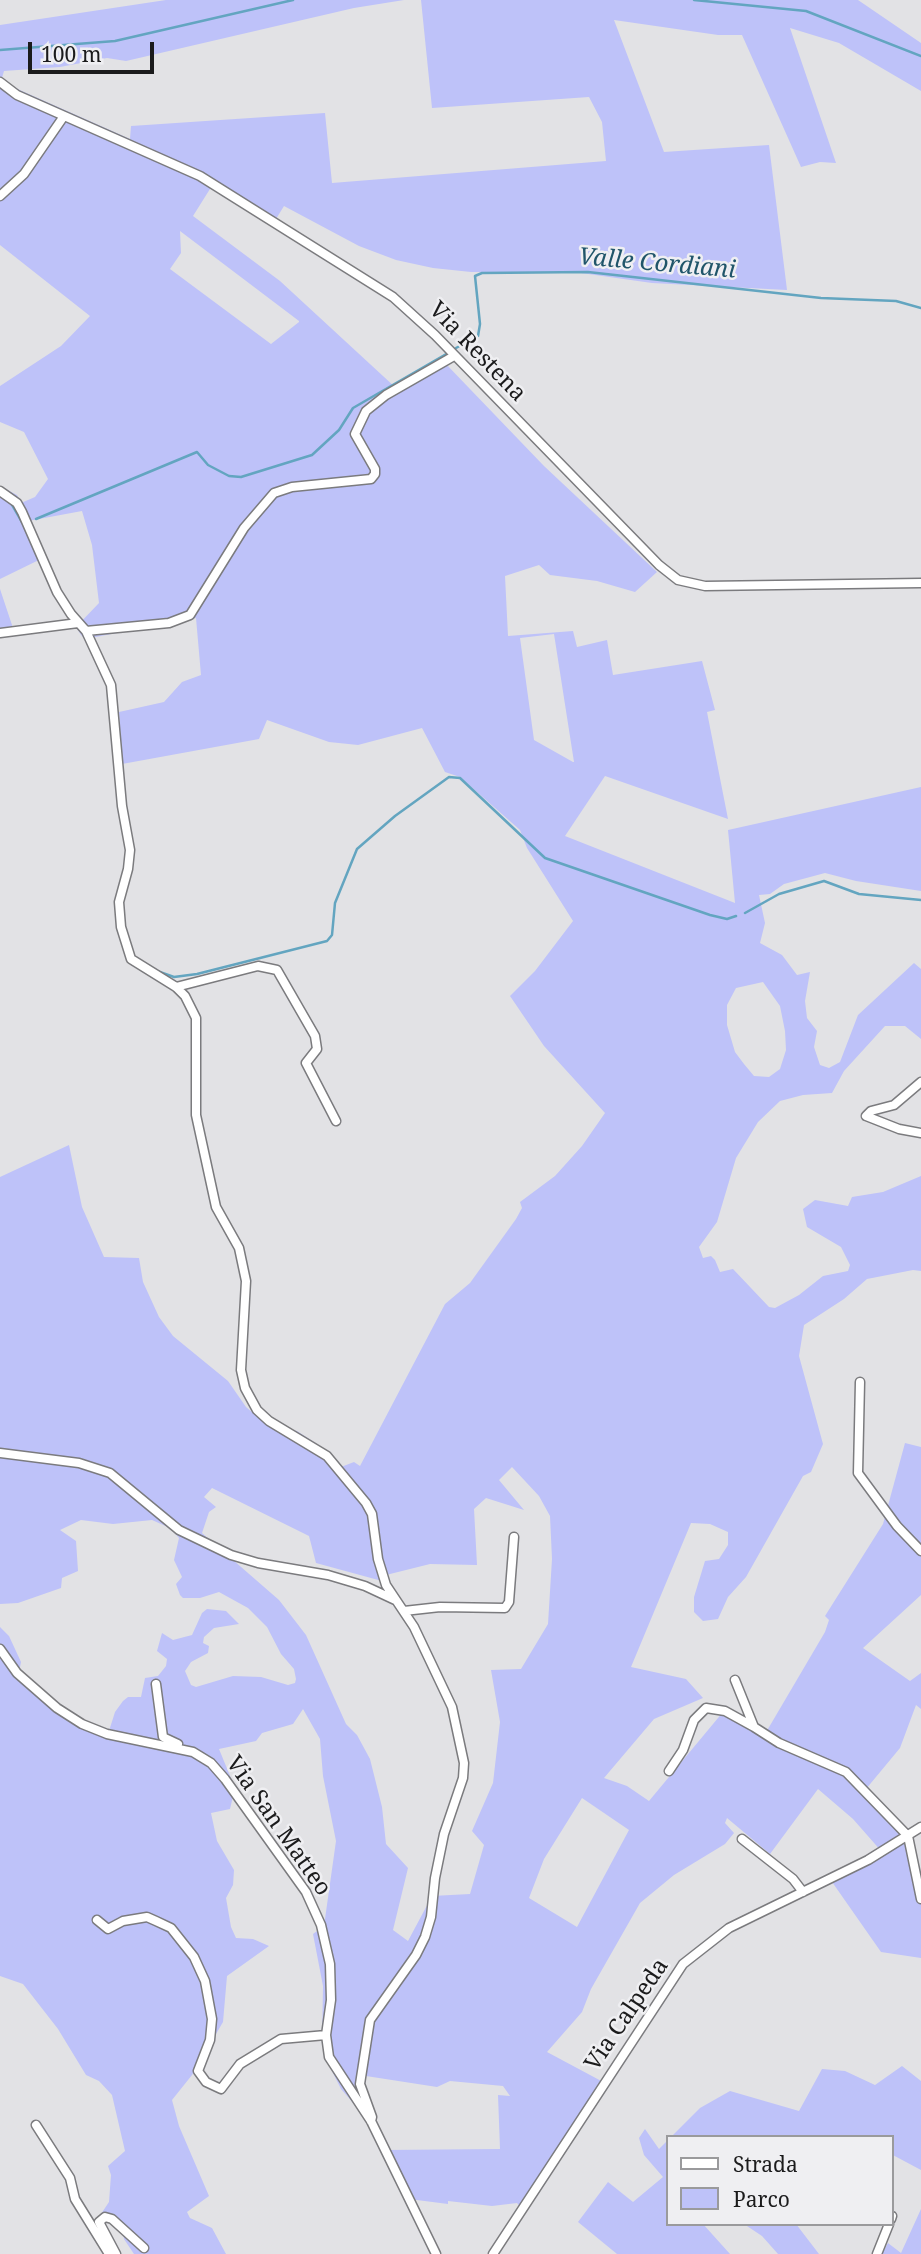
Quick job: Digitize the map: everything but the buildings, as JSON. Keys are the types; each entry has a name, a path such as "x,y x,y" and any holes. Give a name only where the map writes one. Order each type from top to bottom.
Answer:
{"street":[{"name":"Via Restena","path":"0,82 17,95 200,176 393,297 617,523 678,580 714,586 921,583"},
{"path":"0,196 24,174 64,116"},
{"path":"86,631 169,623 190,615 250,519 274,493 292,487 371,479 375,469 355,434 366,411 386,395 454,356"},
{"path":"0,491 17,503 57,592 86,631 111,685 115,703 119,786 130,849 128,869 119,902 124,939 136,965 176,987 186,996 196,1018 196,1115 216,1207 239,1248 244,1269 246,1300 241,1370 245,1388 257,1410 269,1421 327,1455 366,1503 372,1514 378,1559 386,1585 404,1611 452,1707 464,1763 463,1778 444,1833 431,1917 425,1937 416,1955 370,2020 360,2084 372,2117 371,2122"},
{"path":"0,633 78,623"},
{"path":"176,987 258,966 277,970 315,1036 317,1049 306,1063 336,1121"},
{"path":"921,1082 894,1105 871,1111 866,1116 899,1129 921,1133"},
{"path":"860,1382 858,1473 897,1526 921,1551"},
{"path":"0,1453 79,1463 110,1473 179,1530 231,1555 328,1575 365,1586 395,1600"},
{"path":"404,1611 440,1607 505,1608 509,1602 514,1537"},
{"name":"Via San Matteo","path":"0,1649 17,1673 57,1708 82,1724 107,1734 193,1752 211,1763 225,1779 306,1892 321,1925 330,1964 331,2000 326,2035 329,2057 371,2122 436,2254"},
{"path":"735,1680 754,1727"},
{"path":"156,1684 163,1737 193,1752"},
{"path":"669,1771 683,1750 694,1720 706,1708 725,1712 779,1743 846,1772 908,1836 921,1899"},
{"name":"Via Calpeda","path":"493,2254 683,1964 729,1928 803,1892 921,1827"},
{"path":"742,1839 793,1879 803,1892"},
{"path":"97,1920 108,1929 123,1921 147,1917 171,1928 194,1957 205,1981 212,2019 210,2040 198,2071 206,2082 221,2089 240,2064 281,2039 326,2035"},
{"path":"36,2124 70,2178 75,2199 109,2254"},
{"path":"116,2254 99,2222 105,2217 112,2219 144,2248"},
{"path":"877,2254 889,2226"}],"green space":[{"path":"166,0 404,0 354,8 126,61 107,58 60,67 4,71 2,78 13,87 130,139 131,126 325,113 332,183 606,161 602,122 589,97 432,108 421,0 858,0 921,43 921,91 839,43 790,28 836,163 820,162 801,167 742,35 718,35 614,20 664,152 769,145 787,290 652,283 574,272 471,272 433,268 396,260 359,246 284,206 276,219 215,181 193,216 280,281 396,388 445,363 544,466 657,572 635,592 597,581 550,575 539,565 505,576 508,636 573,631 577,647 607,640 613,675 702,661 715,710 707,712 728,819 605,776 565,836 735,903 728,830 921,787 921,891 856,881 825,873 784,884 770,894 759,895 765,923 760,943 782,955 797,975 810,972 805,1001 807,1018 817,1031 814,1047 820,1065 829,1068 840,1062 858,1015 914,963 921,969 921,1039 905,1026 885,1026 844,1071 832,1093 803,1095 780,1101 758,1122 736,1158 717,1222 699,1247 703,1258 711,1256 720,1272 733,1269 769,1307 775,1308 799,1295 823,1276 848,1271 850,1265 841,1247 807,1227 803,1209 815,1200 848,1206 852,1197 883,1192 921,1176 921,1271 913,1270 867,1279 844,1299 804,1325 799,1356 823,1444 811,1472 803,1476 746,1577 728,1597 718,1619 703,1621 694,1612 694,1597 705,1561 719,1559 728,1545 728,1532 710,1524 691,1523 631,1667 686,1679 703,1698 654,1719 604,1778 627,1786 649,1801 723,1712 765,1734 825,1632 829,1620 825,1616 883,1524 905,1443 921,1447 921,1595 863,1648 910,1681 921,1673 921,1709 916,1705 900,1748 866,1789 908,1836 921,1893 921,1958 881,1952 830,1879 882,1852 853,1819 818,1789 770,1854 727,1818 725,1823 734,1833 725,1844 674,1875 640,1903 591,1989 582,2012 547,2052 605,2083 524,2211 517,2203 492,2206 409,2199 384,2150 500,2149 498,2095 510,2096 503,2086 450,2081 437,2087 366,2076 362,2113 341,2089 330,2067 322,2044 323,1986 313,1934 324,1926 336,1841 323,1776 320,1739 303,1709 293,1724 262,1733 256,1741 219,1749 235,1788 230,1809 211,1813 217,1841 234,1870 233,1885 226,1898 231,1927 236,1938 253,1939 269,1946 227,1976 223,2022 192,2075 172,2100 179,2126 209,2196 187,2212 190,2218 212,2228 226,2254 134,2254 124,2239 122,2226 101,2214 109,2202 111,2175 108,2166 125,2151 112,2095 99,2081 86,2075 58,2029 23,1984 0,1976 0,1627 9,1636 21,1662 20,1667 14,1668 72,1716 109,1731 115,1712 123,1701 128,1697 141,1697 145,1678 158,1676 166,1666 167,1659 157,1651 162,1633 173,1640 192,1635 202,1613 207,1609 226,1611 239,1624 214,1628 204,1637 203,1643 209,1646 208,1653 191,1662 185,1671 191,1685 196,1687 233,1676 261,1677 288,1685 295,1683 296,1679 294,1669 281,1654 267,1627 248,1608 219,1592 200,1598 183,1598 180,1595 176,1584 182,1577 174,1560 179,1538 170,1528 152,1520 113,1524 81,1520 60,1530 76,1541 78,1571 62,1578 61,1588 18,1603 0,1604 0,1177 69,1145 82,1207 104,1257 139,1258 143,1282 159,1317 173,1336 228,1381 246,1407 267,1425 297,1431 329,1452 341,1467 354,1462 360,1466 445,1304 470,1283 516,1219 522,1208 520,1202 555,1176 582,1146 605,1113 544,1046 510,996 535,971 573,921 527,848 520,830 460,777 445,772 422,728 358,745 329,742 267,720 259,739 122,764 119,712 164,702 182,682 201,675 196,618 85,639 76,627 99,603 92,545 82,511 28,521 45,557 0,579 0,486 17,495 21,503 35,497 48,479 24,432 0,422 0,386 61,346 90,316 0,245 0,25","holes":["180,231 299,322 271,344 170,269 181,253","554,634 574,762 534,740 520,638","763,982 780,1006 786,1050 780,1069 769,1077 754,1076 735,1052 727,1025 727,1005 736,988","512,1467 539,1496 550,1516 552,1559 548,1624 521,1669 491,1670 500,1722 493,1783 472,1831 484,1845 470,1894 432,1896 408,1941 393,1930 408,1868 386,1844 382,1807 370,1759 357,1735 346,1724 306,1635 279,1600 202,1533 209,1512 216,1507 204,1497 212,1488 309,1536 316,1563 382,1581 386,1575 430,1564 477,1565 474,1509 486,1498 524,1510 499,1480","582,1798 629,1830 577,1927 529,1898 544,1859"]},
{"path":"0,589 13,628 0,630"},
{"path":"902,2066 921,2081 921,2170 893,2155 893,2135 673,2135 700,2108 730,2091 799,2111 822,2069 845,2071 875,2085"},
{"path":"645,2129 659,2149 666,2142 666,2226 705,2226 730,2254 617,2254 578,2222 608,2182 633,2202 663,2177 644,2155 639,2138"},
{"path":"921,2209 921,2254 882,2254 888,2243 901,2253"},
{"path":"747,2226 798,2226 819,2254 778,2254 762,2236"}],"waterway":[{"path":"0,50 115,41 293,0"},
{"path":"694,0 806,11 921,56"},
{"name":"Valle Cordiani","path":"456,348 478,336 480,324 475,276 482,273 588,272 821,298 896,301 921,308"},
{"name":"Valle Cordiani","path":"36,519 197,452 208,465 229,476 241,477 312,455 339,430 353,408 448,353"},
{"name":"Valle Cordiani","path":"11,503 22,522"},
{"path":"157,971 174,977 197,974 327,941 332,935 335,903 357,849 395,816 449,777 460,778 545,858 710,915 727,919 736,916"},
{"path":"745,913 779,894 824,881 859,894 921,900"}]}
